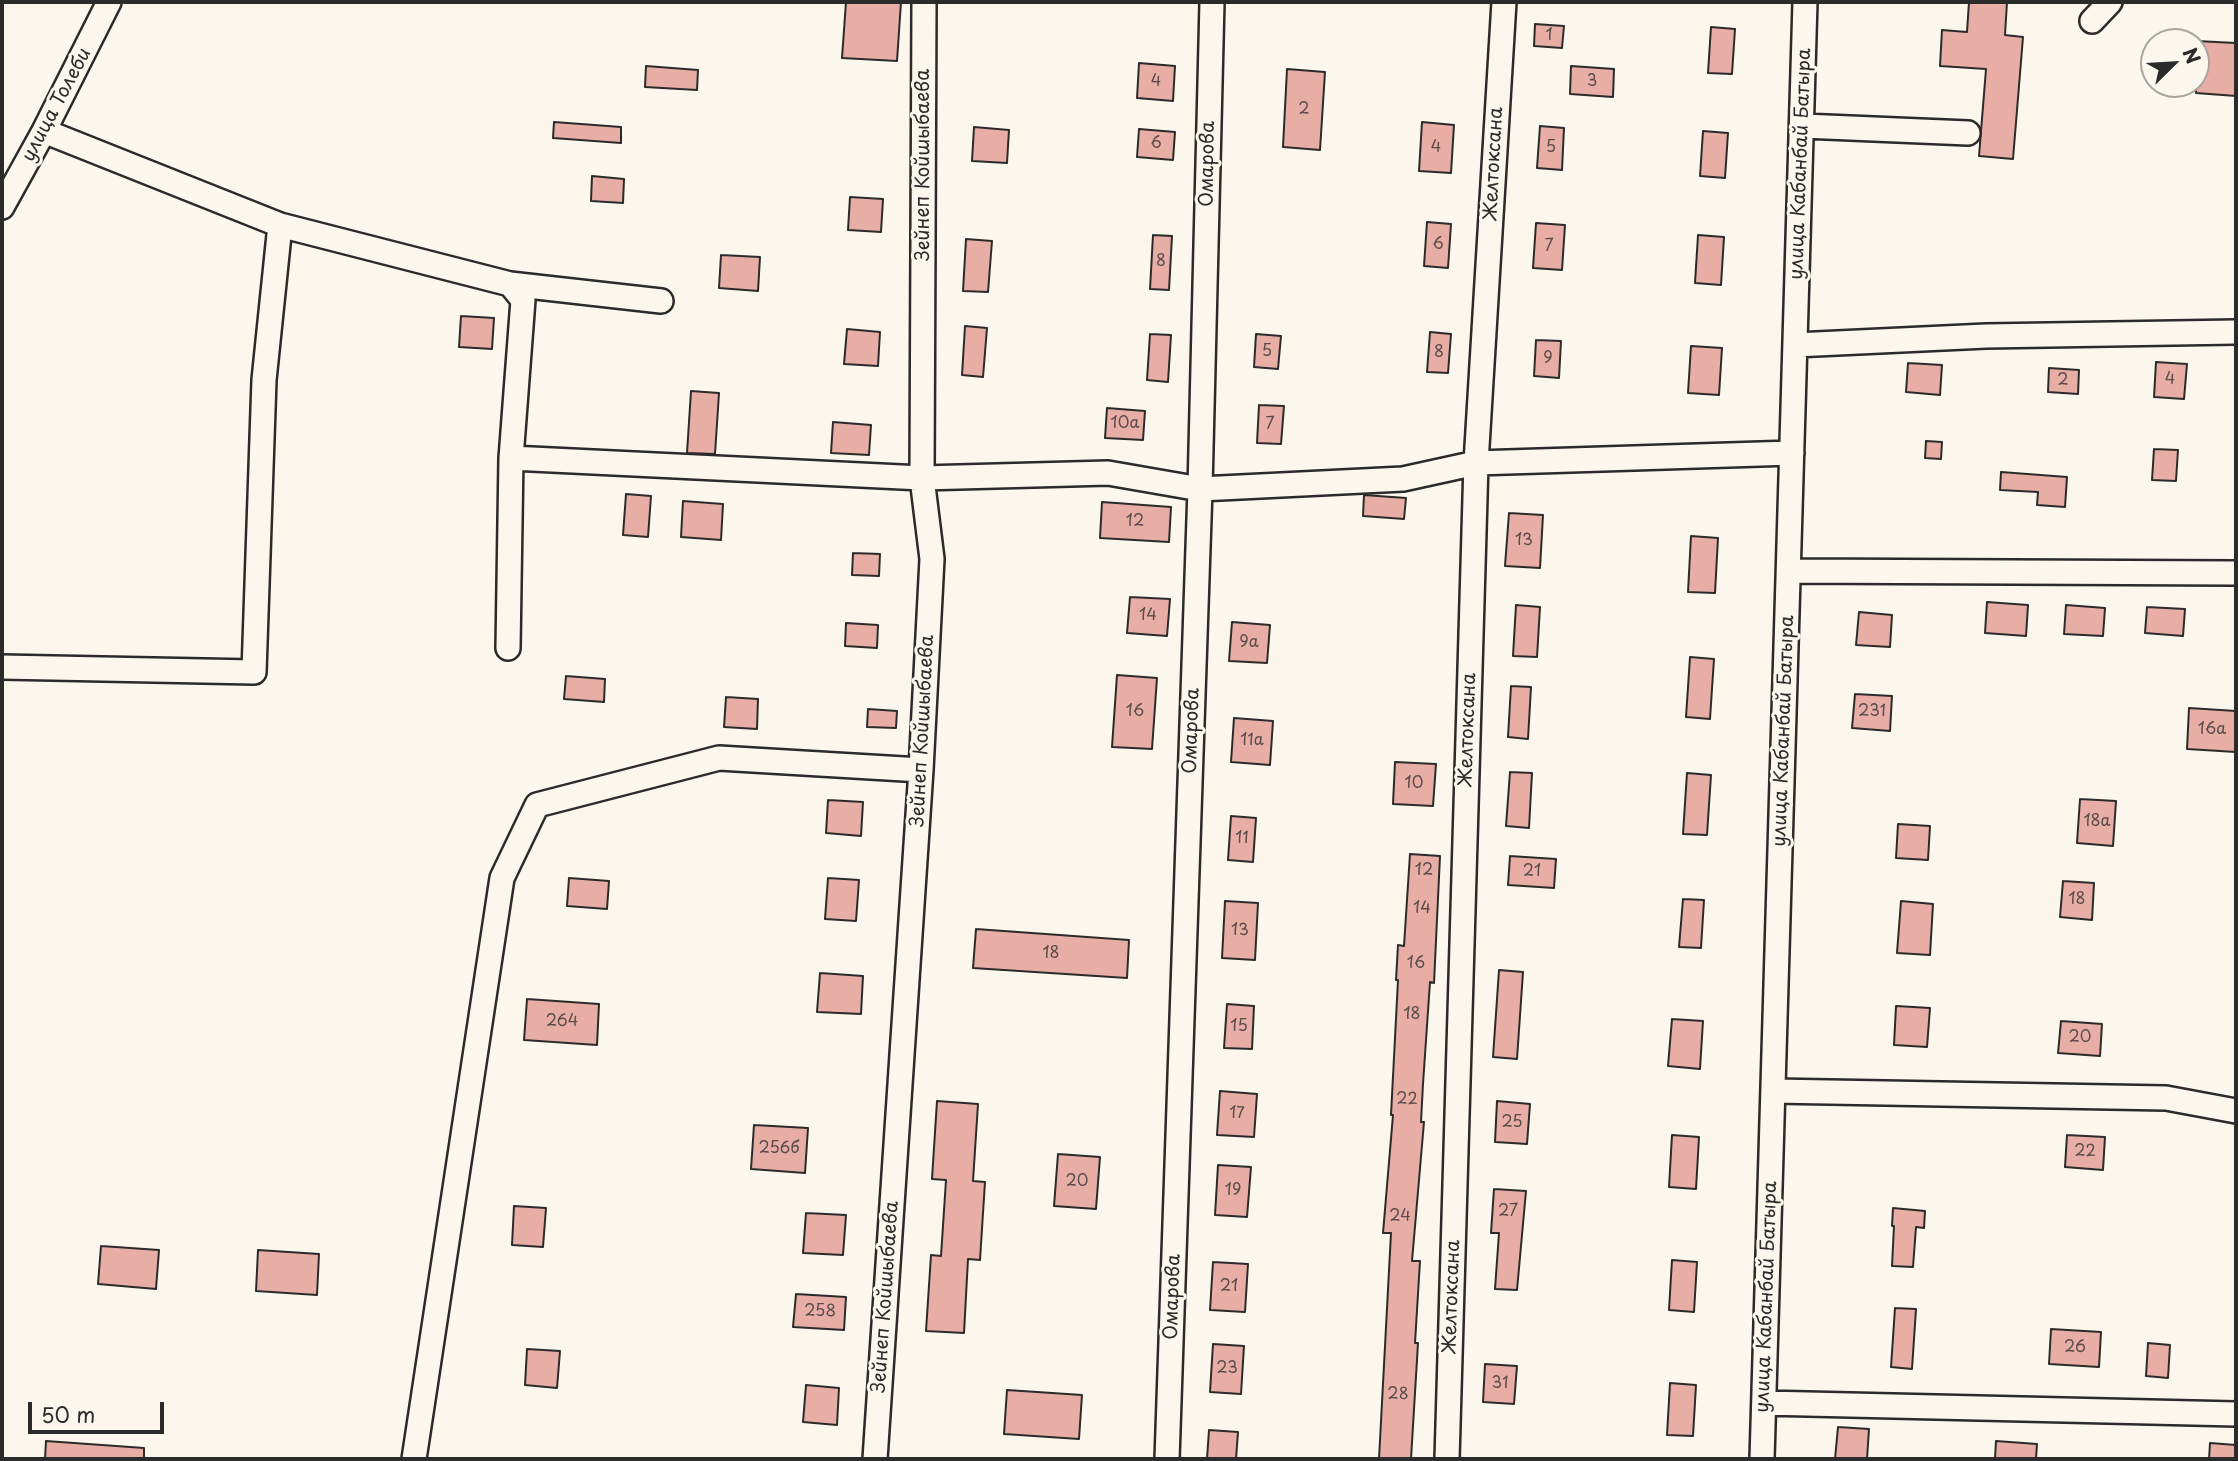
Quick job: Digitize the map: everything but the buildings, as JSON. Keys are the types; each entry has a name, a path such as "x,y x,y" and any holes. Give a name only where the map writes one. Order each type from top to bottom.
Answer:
{"street":[{"name":"улица Толеби","path":"2,207 109,2"},
{"name":"Зейнеп Койшыбаева","path":"875,1459 921,771 932,559 922,478 924,2"},
{"name":"Омарова","path":"1167,1459 1200,489 1212,2"},
{"name":"Желтоксана","path":"1447,1459 1476,463 1504,2"},
{"name":"улица Кабанбай Батыра","path":"1762,1459 1805,2"},
{"path":"2092,21 2110,2"},
{"path":"1803,126 1968,133"},
{"path":"44,131 280,225 510,284 661,301"},
{"path":"2,667 254,672 264,380 280,225"},
{"path":"508,648 511,458 523,300 510,284"},
{"path":"1795,345 1986,336 2236,332"},
{"path":"511,458 922,478 1108,473 1200,489 1403,479 1476,463 1793,453"},
{"path":"1789,571 2236,573"},
{"path":"414,1459 502,878 537,805 719,758 921,771"},
{"path":"1773,1091 2166,1098 2236,1111"},
{"path":"1764,1403 2236,1414"}]}
